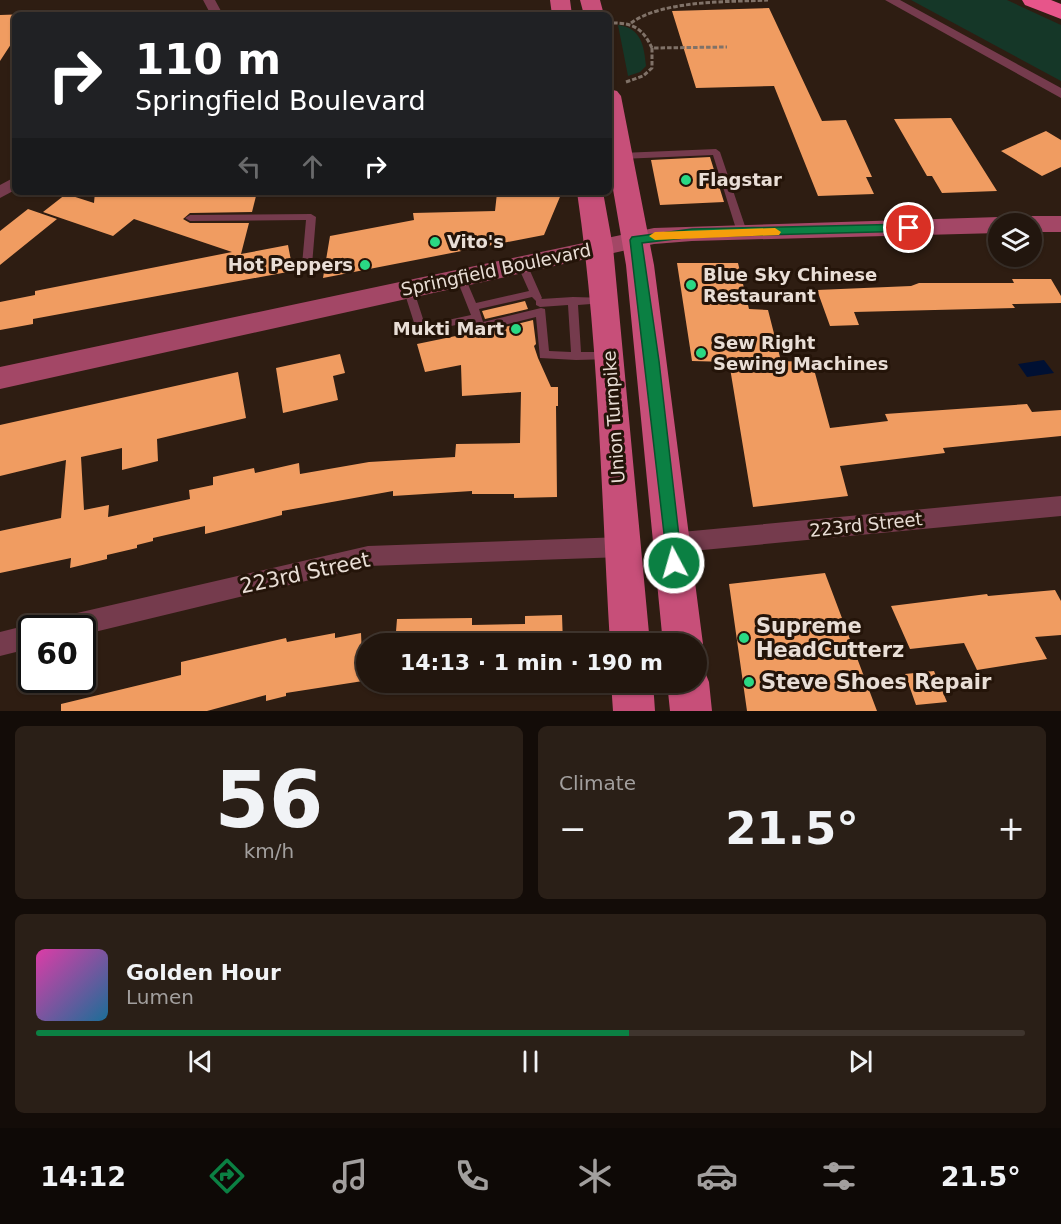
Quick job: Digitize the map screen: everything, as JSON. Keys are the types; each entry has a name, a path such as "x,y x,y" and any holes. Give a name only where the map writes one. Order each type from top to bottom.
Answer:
{"highway":[{"path":"1033,0 1061,12"}],"main road":[{"path":"616,90 620,156 636,240 652,361 682,633"},
{"name":"Union Turnpike","path":"590,195 599,248 589,300 609,356 629,633"},
{"path":"1042,224 1061,224"},
{"name":"Springfield Boulevard","path":"0,378 636,240 683,234 988,225"},
{"path":"633,693 634,711"},
{"path":"689,693 691,711"}],"street":[{"path":"891,0 1061,94"},
{"path":"0,194 12,184"},
{"name":"223rd Street","path":"672,543 1061,506"},
{"name":"223rd Street","path":"96,620 368,556 623,547"},
{"path":"0,644 18,640"}],"lane":[{"path":"620,156 716,152 742,232"},
{"path":"190,219 312,218 307,265"},
{"path":"522,264 538,303 544,355 609,356"},
{"path":"462,277 480,327 538,303"},
{"path":"408,288 421,330 474,312 538,303 589,300 576,356"}],"path":[{"path":"631,23 636,16 649,10 674,6 768,0"},
{"path":"612,20 631,23 645,31 652,48 652,69 616,90"},
{"path":"652,48 727,47"}],"green space":[{"path":"911,0 1007,0 1061,25 1061,81"},
{"path":"618,25 636,34 644,51 646,66 640,72 628,76"}],"water":[{"path":"1044,360 1054,373 1027,377 1018,364"}],"building":[{"path":"769,8 822,121 846,120 872,177 866,177 874,194 818,196 774,86 696,88 672,11"},
{"path":"0,15 12,15 12,43 0,61"},
{"path":"951,118 997,191 942,193 932,176 927,176 894,119"},
{"path":"1046,131 1061,140 1061,167 1042,176 1001,151"},
{"name":"Flagstar","path":"710,157 724,202 660,205 651,160"},
{"path":"65,195 94,203 95,195 256,195 252,212 190,213 183,219 190,223 249,223 241,254 288,245 293,271 33,319 33,324 0,330 0,302 35,295 35,291 232,252 134,219 113,236 43,212"},
{"path":"497,195 561,195 544,235 323,278 330,236 414,220 413,213 495,211"},
{"path":"28,209 57,219 0,265 0,231"},
{"path":"677,263 738,263 749,309 768,310 781,361 812,362 830,428 888,421 885,414 1027,404 1032,412 1061,410 1061,436 943,448 945,453 840,466 848,496 753,507 729,362 692,361"},
{"path":"1012,279 1051,279 1061,296 1061,303 1012,304 1015,308 854,312 859,325 830,326 817,290 911,286 919,283 1014,283"},
{"path":"525,301 528,309 485,319 482,311"},
{"path":"533,320 536,344 534,346 538,358 551,387 558,387 558,406 556,406 557,497 514,498 514,494 472,494 472,491 393,496 393,491 282,511 282,515 205,534 205,526 153,538 153,541 137,545 137,548 107,555 107,559 70,568 71,558 0,573 0,531 61,518 66,460 0,476 0,425 238,372 246,418 157,439 158,461 122,470 122,448 81,457 84,510 109,505 108,517 190,499 189,490 213,485 213,477 254,468 255,473 299,463 300,474 369,462 455,457 456,444 520,443 521,392 462,396 461,365 425,372 417,344 475,332 481,333"},
{"path":"340,354 345,373 333,376 338,400 283,413 276,368"},
{"path":"825,573 877,711 747,711 729,584"},
{"path":"1055,590 1061,601 1061,635 1035,637 1047,659 977,670 964,643 910,649 891,606 987,594 988,596"},
{"path":"562,615 563,633 396,633 397,619 472,618 472,625 525,624 525,616"},
{"path":"335,633 335,638 356,634 356,682 286,693 286,696 266,701 266,695 207,711 61,711 61,704 181,675 181,662 286,638 287,642"},
{"path":"934,671 947,702 916,705 905,674"}],"slow traffic":[{"path":"655,236 775,232"}],"place":[{"name":"Flagstar","path":"686,180"},
{"name":"Vito's","path":"435,242"},
{"name":"Hot Peppers","path":"365,265"},
{"name":"Blue Sky Chinese Restaurant","path":"691,285"},
{"name":"Mukti Mart","path":"516,329"},
{"name":"Sew Right Sewing Machines","path":"701,353"},
{"name":"Supreme HeadCutterz","path":"744,638"},
{"name":"Steve Shoes Repair","path":"749,682"}],"route":[{"path":"674,563 636,240 692,233 909,228"}]}
